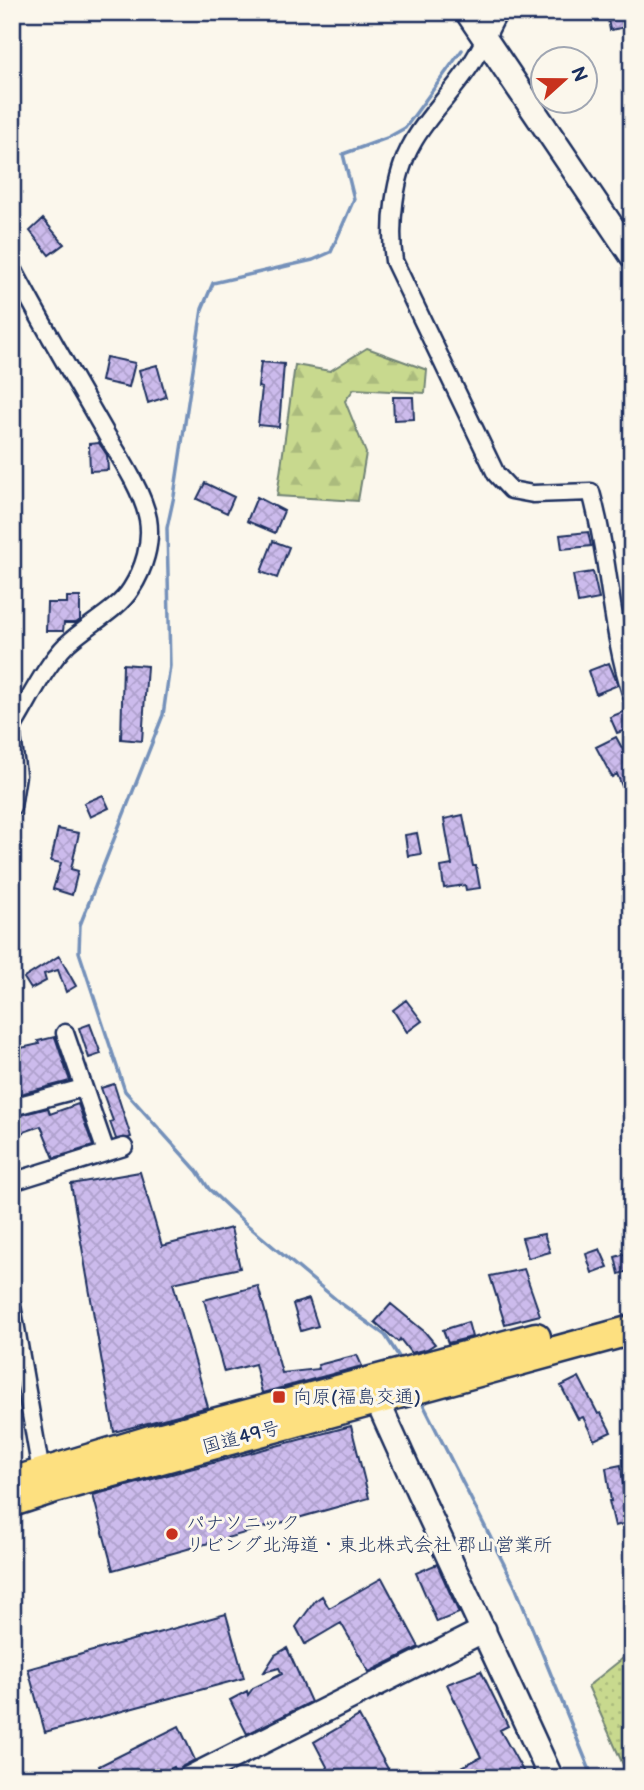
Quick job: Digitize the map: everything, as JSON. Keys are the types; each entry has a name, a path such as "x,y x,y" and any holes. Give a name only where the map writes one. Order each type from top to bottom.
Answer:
{"highway":[{"name":"国道49号","path":"12,1482 632,1310"},
{"name":"国道49号","path":"12,1503 55,1488 632,1330"}],"street":[{"path":"467,12 632,256"},
{"path":"499,12 473,61 412,144 394,204 391,243 394,261 496,474 511,490 533,494 591,492 598,518 618,646 632,696"},
{"path":"12,267 144,502 149,521 147,554 131,591 119,605 84,628 64,647 12,728"},
{"path":"12,736 17,775 12,807"},
{"path":"65,1033 106,1152"},
{"path":"12,1107 83,1087"},
{"path":"12,1182 124,1147"},
{"path":"12,1306 41,1472"},
{"path":"377,1400 432,1525 484,1630 551,1778"},
{"path":"190,1778 215,1772 484,1630"}],"green space":[{"path":"367,348 427,370 425,393 354,389 345,401 366,453 358,501 277,496 295,365 330,371"},
{"path":"632,1651 632,1777 629,1778 588,1686"}],"building":[{"path":"632,12 632,26 610,30 607,14"},
{"path":"43,219 64,244 49,255 30,231"},
{"path":"106,357 135,363 129,387 101,381"},
{"path":"261,362 284,364 279,427 258,425 262,388 258,387"},
{"path":"157,365 166,397 148,403 139,370"},
{"path":"393,397 413,397 414,419 394,420"},
{"path":"99,443 107,455 108,470 90,471 89,444"},
{"path":"205,483 234,497 227,513 197,499"},
{"path":"257,497 284,511 275,533 247,521"},
{"path":"588,532 591,546 562,549 560,535"},
{"path":"273,541 289,547 277,578 261,572"},
{"path":"593,572 599,599 578,603 573,575"},
{"path":"67,597 80,597 80,620 76,623 64,623 63,631 46,631 47,603 67,603"},
{"path":"609,663 618,685 596,694 588,671"},
{"path":"123,664 147,666 142,741 121,739"},
{"path":"625,711 632,728 617,733 610,717"},
{"path":"616,737 632,766 632,810 617,774 612,777 596,747"},
{"path":"103,795 109,808 90,817 84,803"},
{"path":"463,815 480,888 466,890 465,885 444,888 441,867 452,865 444,819"},
{"path":"58,829 79,833 71,869 78,871 72,895 53,889 61,863 51,861"},
{"path":"417,833 421,854 408,856 405,835"},
{"path":"59,956 76,986 66,992 58,970 44,974 46,981 31,989 24,978"},
{"path":"406,1000 422,1021 407,1032 393,1010"},
{"path":"90,1024 101,1054 89,1058 79,1028"},
{"path":"55,1037 70,1081 12,1096 12,1050"},
{"path":"114,1084 131,1137 129,1138 116,1139 110,1122 113,1121 101,1088"},
{"path":"78,1104 93,1146 54,1158 41,1126 12,1136 12,1117 48,1108 50,1114"},
{"path":"140,1172 162,1246 231,1228 240,1268 173,1283 208,1407 114,1432 71,1184"},
{"path":"544,1234 550,1252 528,1258 522,1238"},
{"path":"600,1249 608,1267 592,1273 586,1254"},
{"path":"632,1252 632,1270 619,1274 615,1257"},
{"path":"524,1269 540,1315 505,1324 490,1276"},
{"path":"258,1286 282,1373 319,1369 318,1365 357,1355 362,1366 262,1393 255,1364 224,1372 204,1300"},
{"path":"309,1299 318,1326 301,1331 293,1304"},
{"path":"391,1304 425,1332 435,1344 411,1353 400,1339 398,1342 375,1322"},
{"path":"468,1322 472,1337 448,1343 443,1330"},
{"path":"579,1377 598,1414 601,1413 611,1432 594,1440 583,1417 578,1419 561,1386"},
{"name":"パナソニック リビング北海道・東北株式会社 郡山営業所","path":"351,1426 369,1498 113,1570 93,1495"},
{"path":"621,1465 624,1495 631,1522 615,1526 606,1468"},
{"path":"437,1564 459,1613 437,1622 416,1573"},
{"path":"382,1578 419,1647 369,1672 341,1623 305,1644 296,1627 315,1601 322,1596 329,1608"},
{"path":"226,1614 244,1678 45,1732 28,1669"},
{"path":"287,1648 311,1702 247,1734 230,1700 247,1691 248,1695 253,1688 282,1674 279,1668 264,1672 275,1655"},
{"path":"481,1671 508,1726 500,1730 527,1778 441,1778 481,1757 447,1684"},
{"path":"359,1716 393,1778 333,1778 314,1742"},
{"path":"179,1726 195,1760 183,1766 177,1773 174,1767 154,1778 105,1778 99,1766"}],"waterway":[{"path":"403,1363 385,1335 339,1302 209,1189 197,1171 125,1091 79,952 80,925 163,715 170,666 167,528 202,309 213,283 313,260 331,252 354,199 343,154 387,138 405,128 462,50"},
{"path":"420,1398 515,1586 593,1778"}],"place":[{"name":"向原(福島交通)","path":"279,1397"},
{"name":"パナソニック リビング北海道・東北株式会社 郡山営業所","path":"172,1534"}]}
